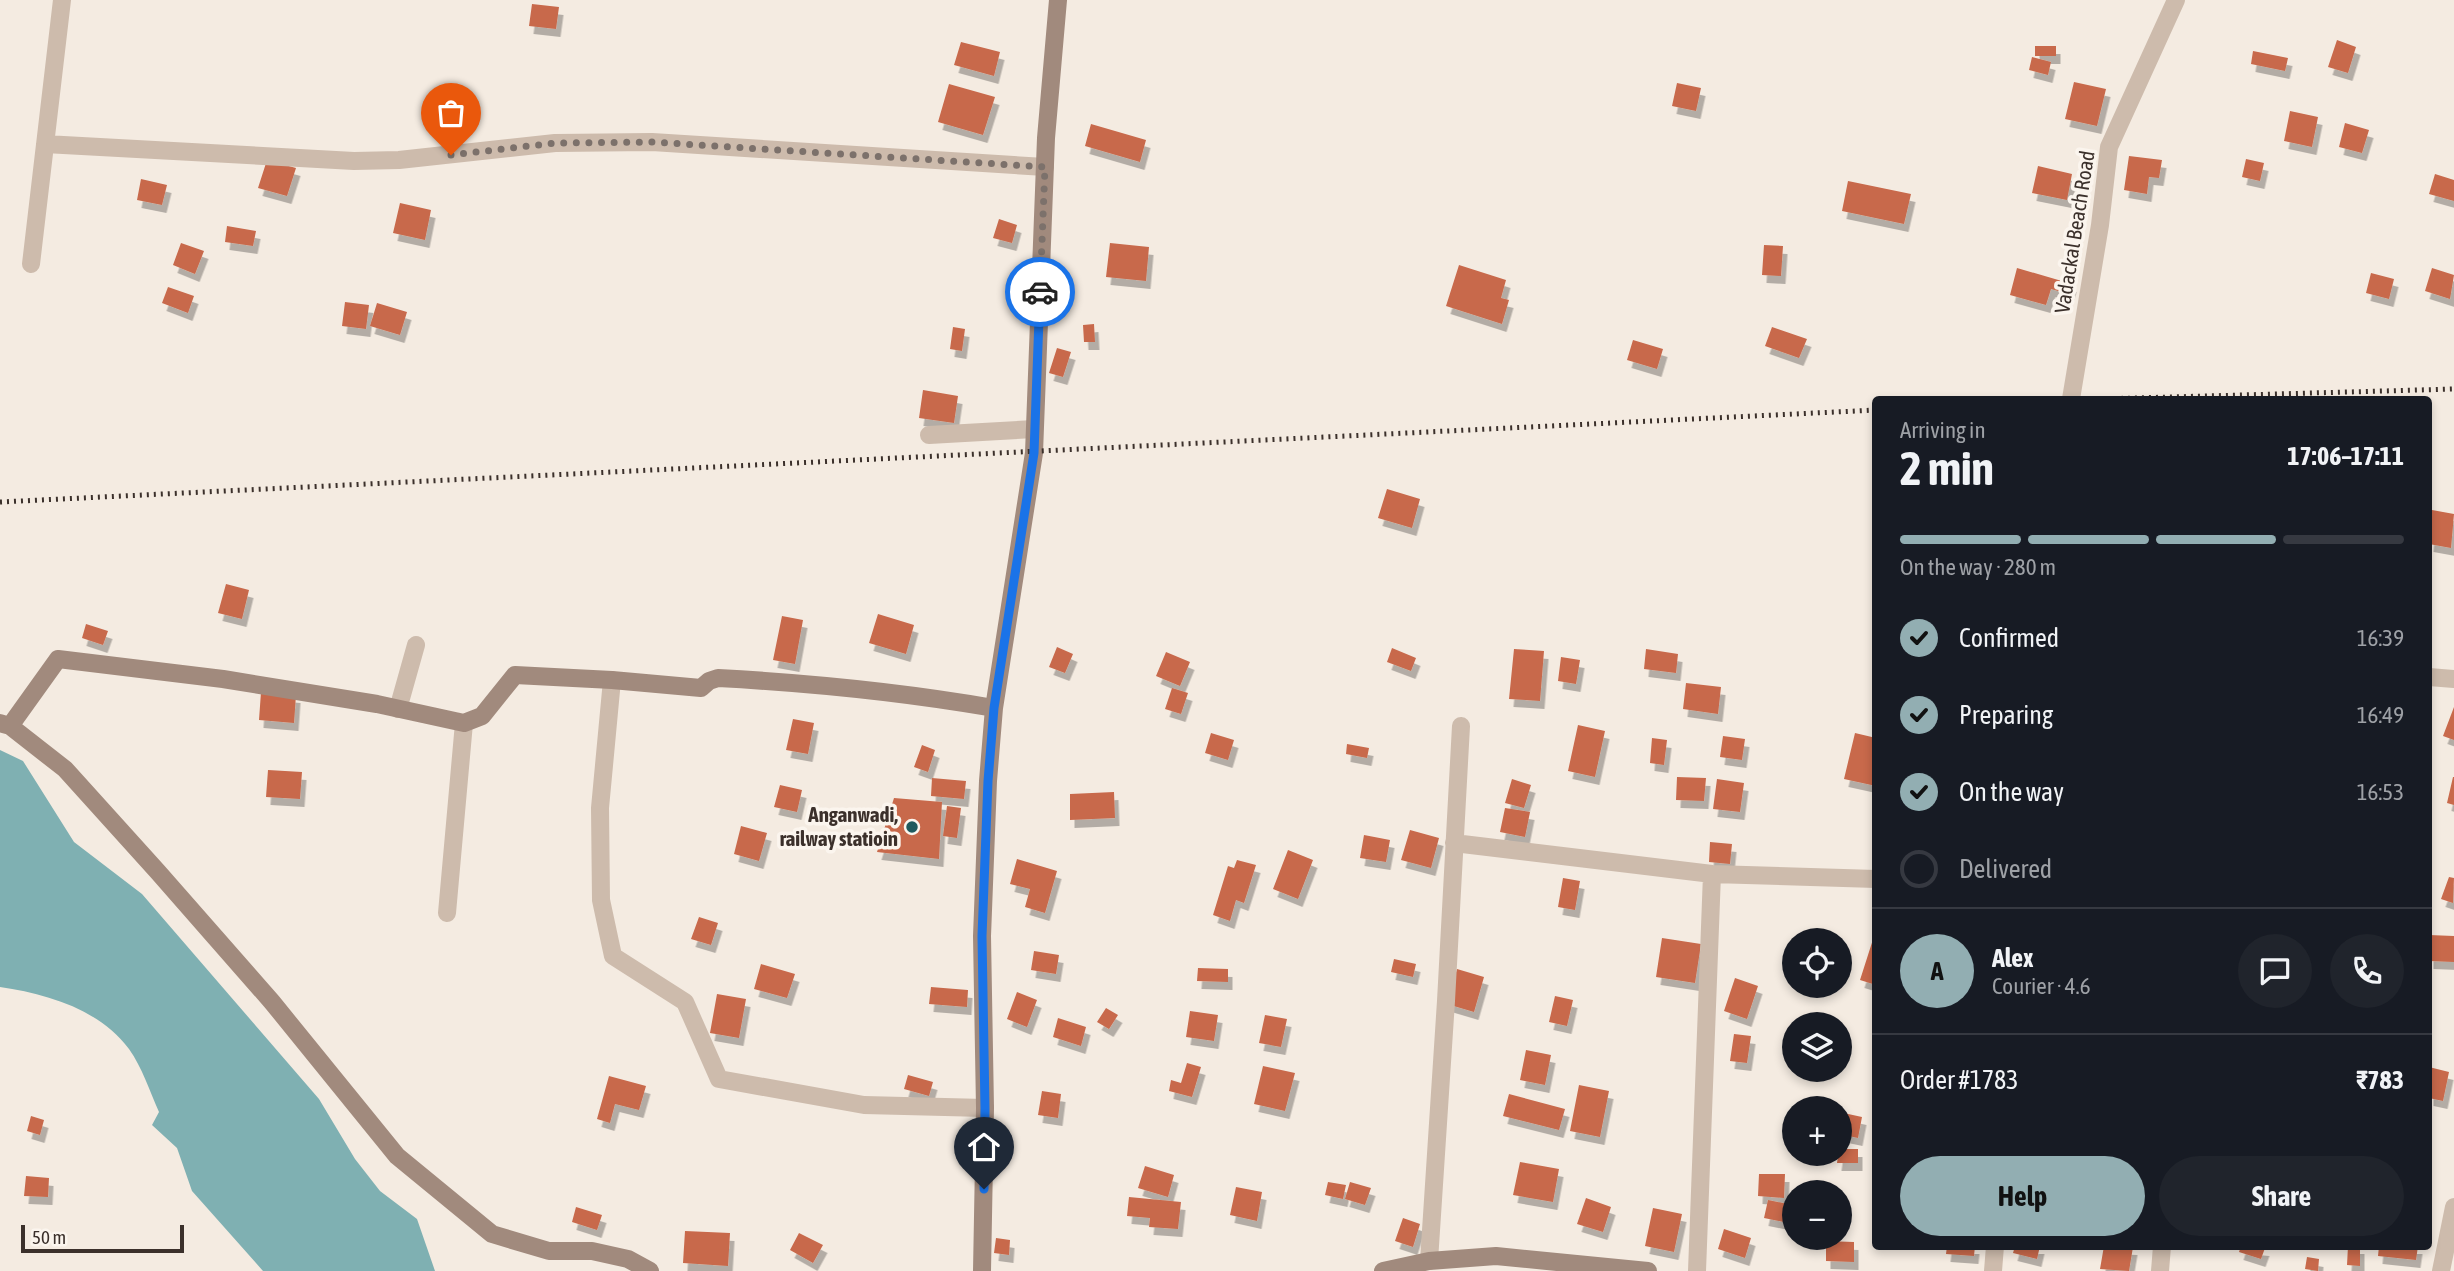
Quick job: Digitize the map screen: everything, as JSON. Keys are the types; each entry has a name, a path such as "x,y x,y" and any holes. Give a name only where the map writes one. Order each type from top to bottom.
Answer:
{"main road":[{"path":"982,1271 985,1108 982,936 988,781 994,708 1032,466 1045,167 1058,0"},
{"path":"650,1271 628,1259 592,1251 549,1251 492,1234 397,1156 272,1002 65,769 5,724 58,659 223,680 398,709 464,723 482,716 515,675 701,688 718,678 798,682 931,697 994,708"},
{"path":"1382,1271 1429,1261 1496,1256 1648,1271"}],"street":[{"path":"31,264 62,0"},
{"name":"Vadackal Beach Road","path":"2072,396 2100,225 2109,147 2176,0"},
{"path":"45,144 365,161 399,160 555,143 652,142 1045,167"},
{"path":"929,435 1034,429"},
{"path":"398,709 416,645"},
{"path":"2432,677 2454,679"},
{"path":"612,680 600,808 601,900 613,956 685,1002 719,1079 864,1105 985,1108"},
{"path":"447,913 464,723"},
{"path":"1429,1261 1461,726"},
{"path":"1454,843 1712,874 1872,879"},
{"path":"1697,1271 1712,874"},
{"path":"2441,1271 2454,1207"},
{"path":"1993,1271 1995,1250"},
{"path":"2160,1271 2162,1250"}],"water":[{"path":"0,750 23,761 74,842 142,894 319,1099 355,1159 380,1191 417,1219 435,1271 263,1271 192,1191 177,1148 152,1125 159,1112 138,1064 117,1035 103,1023 54,999 0,987"}],"building":[{"path":"532,4 559,7 556,29 529,26"},
{"path":"2337,40 2356,47 2348,73 2328,67"},
{"path":"961,42 1000,52 994,76 954,65"},
{"path":"2035,46 2056,46 2056,56 2035,56"},
{"path":"2253,51 2288,58 2285,71 2251,64"},
{"path":"2032,57 2051,62 2048,75 2029,70"},
{"path":"2074,82 2106,89 2097,126 2065,119"},
{"path":"1677,83 1701,88 1696,111 1672,106"},
{"path":"949,84 995,97 983,135 938,122"},
{"path":"2290,111 2318,117 2312,147 2284,141"},
{"path":"2345,123 2369,130 2362,153 2339,147"},
{"path":"1091,124 1146,140 1140,162 1085,146"},
{"path":"2129,156 2162,160 2159,178 2149,177 2147,194 2124,190"},
{"path":"2246,159 2264,163 2260,181 2242,177"},
{"path":"267,160 296,168 287,196 258,188"},
{"path":"2038,166 2072,174 2067,200 2032,193"},
{"path":"2435,174 2454,180 2454,201 2429,194"},
{"path":"141,179 167,185 162,205 137,200"},
{"path":"1848,181 1911,194 1904,224 1842,211"},
{"path":"400,203 431,210 425,240 393,233"},
{"path":"999,219 1017,225 1012,243 993,238"},
{"path":"227,226 256,231 253,246 225,242"},
{"path":"181,243 204,251 195,274 173,265"},
{"path":"1110,243 1149,247 1146,281 1106,277"},
{"path":"1764,245 1783,246 1781,276 1762,275"},
{"path":"1459,265 1506,280 1501,298 1509,300 1502,324 1446,306"},
{"path":"2017,268 2072,284 2069,294 2051,289 2046,305 2010,295"},
{"path":"2432,268 2454,275 2450,299 2425,291"},
{"path":"2371,273 2394,279 2389,299 2366,293"},
{"path":"168,287 194,296 188,313 162,303"},
{"path":"345,302 369,305 366,329 342,326"},
{"path":"377,303 407,312 400,335 370,326"},
{"path":"1094,324 1095,342 1084,342 1083,325"},
{"path":"953,327 965,329 962,351 950,349"},
{"path":"1772,327 1807,339 1799,358 1765,346"},
{"path":"1633,340 1663,349 1657,369 1627,360"},
{"path":"1057,348 1071,352 1063,377 1049,373"},
{"path":"923,390 958,396 954,423 919,418"},
{"path":"1387,489 1420,499 1412,528 1378,518"},
{"path":"2432,510 2454,514 2451,548 2432,545"},
{"path":"226,584 249,590 242,619 218,613"},
{"path":"878,614 914,625 906,654 869,643"},
{"path":"782,616 803,620 795,664 773,660"},
{"path":"86,624 108,631 103,645 82,638"},
{"path":"1057,647 1073,654 1065,673 1049,667"},
{"path":"1392,648 1416,658 1411,671 1387,662"},
{"path":"1514,649 1544,651 1540,701 1509,699"},
{"path":"1646,649 1678,654 1676,673 1644,669"},
{"path":"1166,652 1190,662 1180,686 1156,676"},
{"path":"1561,657 1580,660 1576,684 1558,681"},
{"path":"1686,683 1721,687 1718,714 1683,709"},
{"path":"1172,688 1188,693 1181,714 1165,709"},
{"path":"261,692 296,695 294,723 259,720"},
{"path":"2454,707 2454,740 2443,736"},
{"path":"793,719 814,723 808,754 786,750"},
{"path":"1578,725 1605,731 1595,777 1568,771"},
{"path":"1211,733 1234,740 1228,760 1205,753"},
{"path":"1855,733 1872,737 1872,785 1844,779"},
{"path":"1723,736 1745,739 1742,760 1720,757"},
{"path":"1652,738 1667,740 1664,765 1650,763"},
{"path":"1347,744 1369,748 1367,758 1346,754"},
{"path":"922,745 935,750 928,772 914,767"},
{"path":"268,770 302,772 300,799 266,797"},
{"path":"1677,777 1706,778 1704,801 1676,800"},
{"path":"2454,777 2454,805 2447,803"},
{"path":"932,778 966,781 964,799 931,796"},
{"path":"1512,779 1531,785 1524,808 1505,803"},
{"path":"1717,779 1744,783 1740,812 1713,809"},
{"path":"780,785 802,790 797,812 774,807"},
{"path":"1114,792 1115,818 1070,820 1070,794"},
{"name":"Anganwadi, railway statioin","path":"894,798 942,802 939,859 877,852"},
{"path":"947,806 961,808 957,838 943,836"},
{"path":"1505,808 1530,812 1525,837 1500,832"},
{"path":"741,826 767,833 759,861 734,854"},
{"path":"1410,830 1439,838 1431,868 1401,860"},
{"path":"1364,835 1390,840 1386,862 1360,858"},
{"path":"1710,842 1732,844 1730,864 1709,862"},
{"path":"1288,850 1313,860 1298,899 1273,889"},
{"path":"1017,859 1057,871 1045,913 1025,907 1030,889 1010,884"},
{"path":"1237,860 1256,865 1244,903 1236,900 1230,921 1213,915 1228,866 1234,868"},
{"path":"2449,877 2454,878 2453,903 2441,899"},
{"path":"1563,878 1580,881 1575,910 1558,907"},
{"path":"699,917 718,923 711,945 691,939"},
{"path":"2432,935 2454,936 2454,962 2432,961"},
{"path":"1662,938 1701,944 1695,983 1656,977"},
{"path":"1872,942 1872,984 1860,980"},
{"path":"1034,951 1059,955 1056,974 1031,970"},
{"path":"1394,959 1416,964 1413,977 1391,972"},
{"path":"761,964 795,974 787,998 754,989"},
{"path":"1198,968 1228,969 1228,982 1197,981"},
{"path":"1457,969 1484,977 1474,1012 1447,1004"},
{"path":"1735,978 1758,986 1747,1019 1724,1011"},
{"path":"931,987 968,990 967,1007 929,1004"},
{"path":"1017,992 1037,1000 1027,1027 1007,1019"},
{"path":"717,994 746,999 739,1038 710,1033"},
{"path":"1555,996 1573,1000 1567,1026 1549,1022"},
{"path":"1106,1008 1118,1015 1109,1029 1097,1022"},
{"path":"1190,1011 1218,1015 1214,1041 1186,1037"},
{"path":"1265,1015 1287,1019 1281,1047 1259,1043"},
{"path":"1058,1018 1086,1027 1081,1046 1053,1037"},
{"path":"1734,1034 1751,1036 1747,1063 1730,1061"},
{"path":"1526,1050 1551,1055 1545,1085 1520,1080"},
{"path":"1187,1063 1201,1067 1192,1097 1169,1091 1171,1080 1181,1083"},
{"path":"1263,1066 1295,1073 1285,1111 1254,1104"},
{"path":"2432,1068 2449,1072 2443,1101 2432,1099"},
{"path":"908,1075 933,1082 929,1096 904,1089"},
{"path":"609,1076 646,1086 639,1110 615,1104 610,1123 597,1119"},
{"path":"1579,1085 1609,1091 1600,1137 1570,1131"},
{"path":"1042,1091 1061,1094 1058,1118 1038,1115"},
{"path":"1509,1094 1565,1109 1559,1130 1503,1116"},
{"path":"1852,1115 1862,1117 1858,1138 1852,1137"},
{"path":"31,1116 44,1120 40,1135 27,1131"},
{"path":"1852,1149 1858,1149 1858,1163 1852,1163"},
{"path":"1520,1162 1559,1169 1553,1202 1513,1195"},
{"path":"1145,1166 1174,1175 1168,1197 1138,1188"},
{"path":"1759,1174 1785,1174 1785,1180 1782,1180 1782,1198 1758,1196"},
{"path":"26,1176 49,1178 48,1197 24,1196"},
{"path":"1328,1182 1346,1185 1343,1199 1325,1195"},
{"path":"1350,1182 1371,1188 1365,1205 1345,1199"},
{"path":"1236,1187 1262,1192 1257,1221 1230,1215"},
{"path":"1129,1197 1181,1202 1178,1229 1149,1227 1150,1218 1127,1216"},
{"path":"1586,1198 1611,1207 1603,1232 1577,1224"},
{"path":"1768,1200 1782,1203 1782,1222 1764,1218"},
{"path":"576,1207 602,1215 597,1230 572,1222"},
{"path":"1653,1208 1682,1214 1674,1252 1645,1246"},
{"path":"1403,1218 1420,1224 1413,1247 1395,1241"},
{"path":"1724,1229 1751,1238 1745,1258 1718,1249"},
{"path":"685,1231 730,1233 728,1266 683,1263"},
{"path":"799,1233 823,1245 813,1263 790,1250"},
{"path":"996,1238 1010,1240 1009,1255 994,1253"},
{"path":"1854,1242 1854,1262 1826,1261 1826,1250 1852,1250"},
{"path":"1946,1250 1975,1250 1974,1256 1946,1254"},
{"path":"2014,1250 2039,1250 2037,1259 2013,1253"},
{"path":"2103,1250 2132,1250 2129,1271 2100,1269"},
{"path":"2240,1250 2264,1250 2261,1259 2239,1252"},
{"path":"2348,1250 2360,1250 2360,1266 2347,1265"},
{"path":"2379,1250 2417,1250 2416,1260 2378,1256"},
{"path":"2307,1257 2319,1259 2318,1271 2305,1269"}],"railway":[{"path":"2206,396 2454,389"},
{"path":"0,502 1872,410"}],"way so far":[{"path":"451,155 555,143 652,142 1045,167 1040,292"}],"place":[{"name":"Anganwadi, railway statioin","path":"912,827"}],"route":[{"path":"984,1189 982,936 988,781 994,708 1034,453 1040,292"}]}
